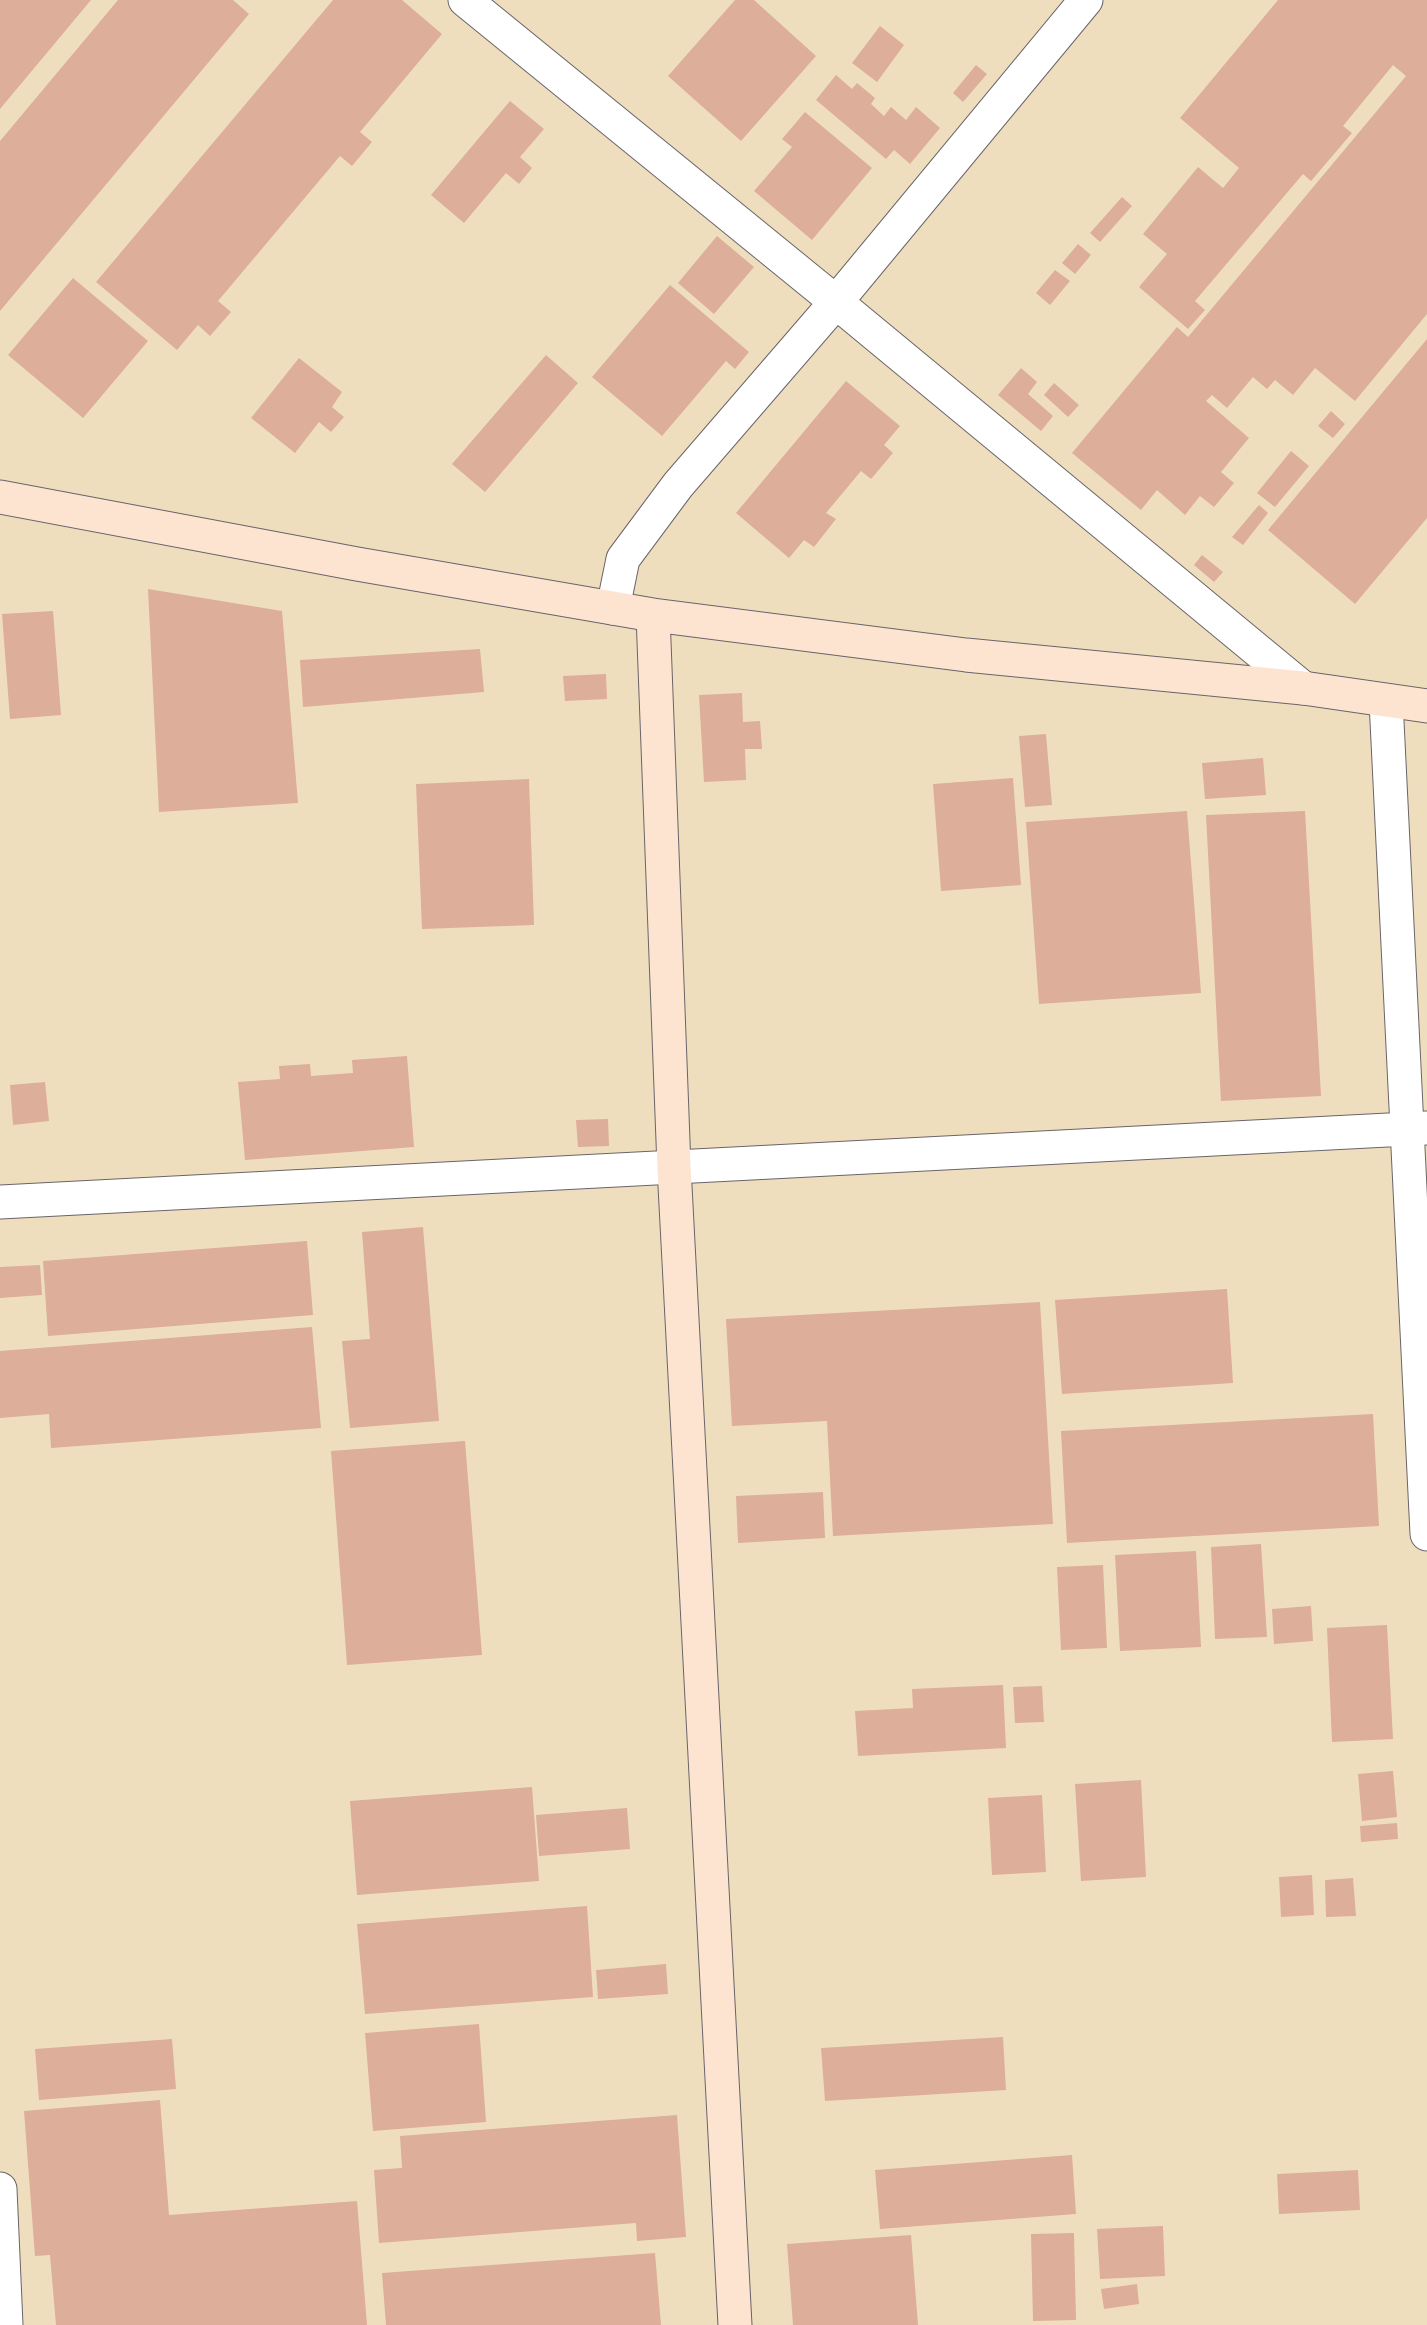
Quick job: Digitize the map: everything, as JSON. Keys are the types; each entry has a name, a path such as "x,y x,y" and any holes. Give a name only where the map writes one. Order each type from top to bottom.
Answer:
{"street":[{"path":"465,0 836,302 1303,688"},
{"path":"613,608 623,559 678,485 836,302 1086,0"},
{"path":"0,497 357,564 653,615 966,655 1303,688 1427,706"},
{"path":"653,615 674,1167 735,2325"},
{"path":"1386,701 1418,1128 1427,1534"},
{"path":"0,1202 1418,1128"},
{"path":"0,2189 6,2325"}],"building":[{"path":"0,0 91,0 0,109"},
{"path":"118,0 233,0 249,14 0,311 0,141"},
{"path":"333,0 402,0 442,34 360,132 372,142 352,166 340,156 218,301 231,312 210,336 198,325 177,350 96,282"},
{"path":"735,0 754,0 816,56 741,141 668,76"},
{"path":"1278,0 1427,0 1427,314 1355,401 1315,368 1293,395 1275,380 1267,389 1253,377 1227,408 1212,395 1206,401 1249,438 1221,472 1234,483 1214,507 1200,496 1185,515 1157,490 1141,510 1072,453 1177,327 1188,337 1406,76 1393,65 1343,126 1352,133 1311,181 1303,174 1195,301 1205,310 1188,329 1139,287 1167,254 1143,234 1198,167 1223,188 1239,168 1180,118"},
{"path":"880,26 904,45 877,82 852,63"},
{"path":"976,65 987,74 963,102 953,93"},
{"path":"836,75 852,89 857,83 875,98 871,104 884,116 891,107 906,120 916,107 940,128 910,164 894,150 886,159 816,100"},
{"path":"510,101 544,129 520,157 532,168 519,184 506,173 464,223 431,195"},
{"path":"805,112 872,168 812,240 754,191 792,147 782,139"},
{"path":"1122,197 1132,206 1100,242 1090,233"},
{"path":"717,236 754,267 714,314 678,283"},
{"path":"1078,244 1091,255 1075,274 1062,263"},
{"path":"1055,270 1070,281 1050,305 1036,293"},
{"path":"73,278 148,341 83,418 8,355"},
{"path":"670,285 749,352 735,369 726,361 662,436 592,377"},
{"path":"1427,339 1427,518 1355,604 1268,530"},
{"path":"546,355 578,383 485,492 452,464"},
{"path":"299,358 342,392 332,407 344,417 331,432 319,422 295,453 251,418"},
{"path":"1021,368 1037,382 1028,394 1053,416 1041,431 998,395"},
{"path":"846,381 900,426 884,445 893,453 871,479 861,471 826,513 836,519 814,547 804,540 789,558 736,513"},
{"path":"1054,383 1079,405 1068,417 1044,395"},
{"path":"1331,411 1345,424 1333,438 1318,426"},
{"path":"1291,451 1309,466 1275,507 1257,493"},
{"path":"1259,505 1268,513 1243,545 1232,537"},
{"path":"1202,555 1223,572 1214,582 1194,565"},
{"path":"148,589 282,611 298,803 159,812"},
{"path":"53,611 61,715 10,719 2,614"},
{"path":"480,649 484,692 303,707 300,660"},
{"path":"606,674 607,699 565,701 563,676"},
{"path":"742,693 743,722 760,721 762,749 745,749 746,780 704,782 699,695"},
{"path":"1046,734 1052,805 1025,807 1019,736"},
{"path":"1263,758 1266,795 1205,799 1202,763"},
{"path":"1013,778 1021,885 941,891 933,784"},
{"path":"529,779 534,925 422,929 416,784"},
{"path":"1187,811 1201,993 1039,1004 1026,822"},
{"path":"1305,811 1321,1096 1221,1101 1206,815"},
{"path":"407,1056 414,1147 245,1160 238,1082 280,1079 279,1066 310,1064 311,1076 353,1073 352,1060"},
{"path":"45,1082 49,1121 13,1125 10,1085"},
{"path":"608,1119 609,1146 578,1147 576,1120"},
{"path":"423,1227 439,1421 350,1428 342,1341 370,1339 362,1232"},
{"path":"307,1241 313,1315 48,1336 43,1261"},
{"path":"40,1265 42,1295 0,1298 0,1267"},
{"path":"1227,1289 1233,1383 1062,1394 1055,1300"},
{"path":"1040,1302 1053,1524 833,1536 827,1421 732,1426 726,1319"},
{"path":"312,1327 321,1428 51,1448 49,1414 0,1418 0,1351"},
{"path":"1373,1414 1379,1526 1067,1543 1061,1431"},
{"path":"465,1441 482,1655 347,1665 331,1451"},
{"path":"823,1492 825,1538 738,1543 736,1496"},
{"path":"1261,1544 1267,1637 1215,1639 1211,1547"},
{"path":"1196,1551 1201,1647 1120,1651 1115,1555"},
{"path":"1103,1565 1107,1648 1061,1650 1057,1567"},
{"path":"1311,1606 1313,1641 1274,1644 1272,1609"},
{"path":"1387,1625 1393,1739 1332,1742 1327,1628"},
{"path":"1003,1685 1006,1748 858,1756 855,1711 913,1708 912,1689"},
{"path":"1042,1686 1044,1722 1015,1723 1013,1687"},
{"path":"1393,1771 1397,1817 1362,1821 1358,1774"},
{"path":"1141,1780 1146,1877 1081,1881 1075,1784"},
{"path":"532,1787 539,1881 357,1895 350,1801"},
{"path":"1042,1795 1046,1872 992,1875 988,1798"},
{"path":"627,1808 630,1849 539,1856 536,1815"},
{"path":"1397,1823 1398,1839 1361,1842 1360,1826"},
{"path":"1312,1875 1314,1915 1281,1917 1279,1877"},
{"path":"1353,1878 1356,1916 1326,1917 1325,1880"},
{"path":"587,1906 593,1997 365,2014 357,1924"},
{"path":"666,1964 668,1994 598,1999 596,1970"},
{"path":"479,2024 486,2122 373,2131 365,2033"},
{"path":"1003,2037 1006,2090 825,2101 821,2048"},
{"path":"172,2039 176,2089 39,2100 35,2049"},
{"path":"160,2100 169,2215 357,2201 367,2325 56,2325 50,2255 35,2256 24,2111"},
{"path":"677,2115 686,2237 637,2241 636,2223 379,2243 374,2170 402,2168 400,2136"},
{"path":"1072,2155 1076,2214 880,2229 875,2170"},
{"path":"1358,2170 1360,2210 1279,2214 1277,2174"},
{"path":"1163,2226 1165,2276 1100,2279 1097,2229"},
{"path":"1074,2233 1076,2320 1033,2321 1031,2234"},
{"path":"911,2235 918,2325 793,2325 787,2244"},
{"path":"655,2253 661,2325 386,2325 382,2273"},
{"path":"1137,2284 1139,2304 1104,2309 1101,2289"}]}
